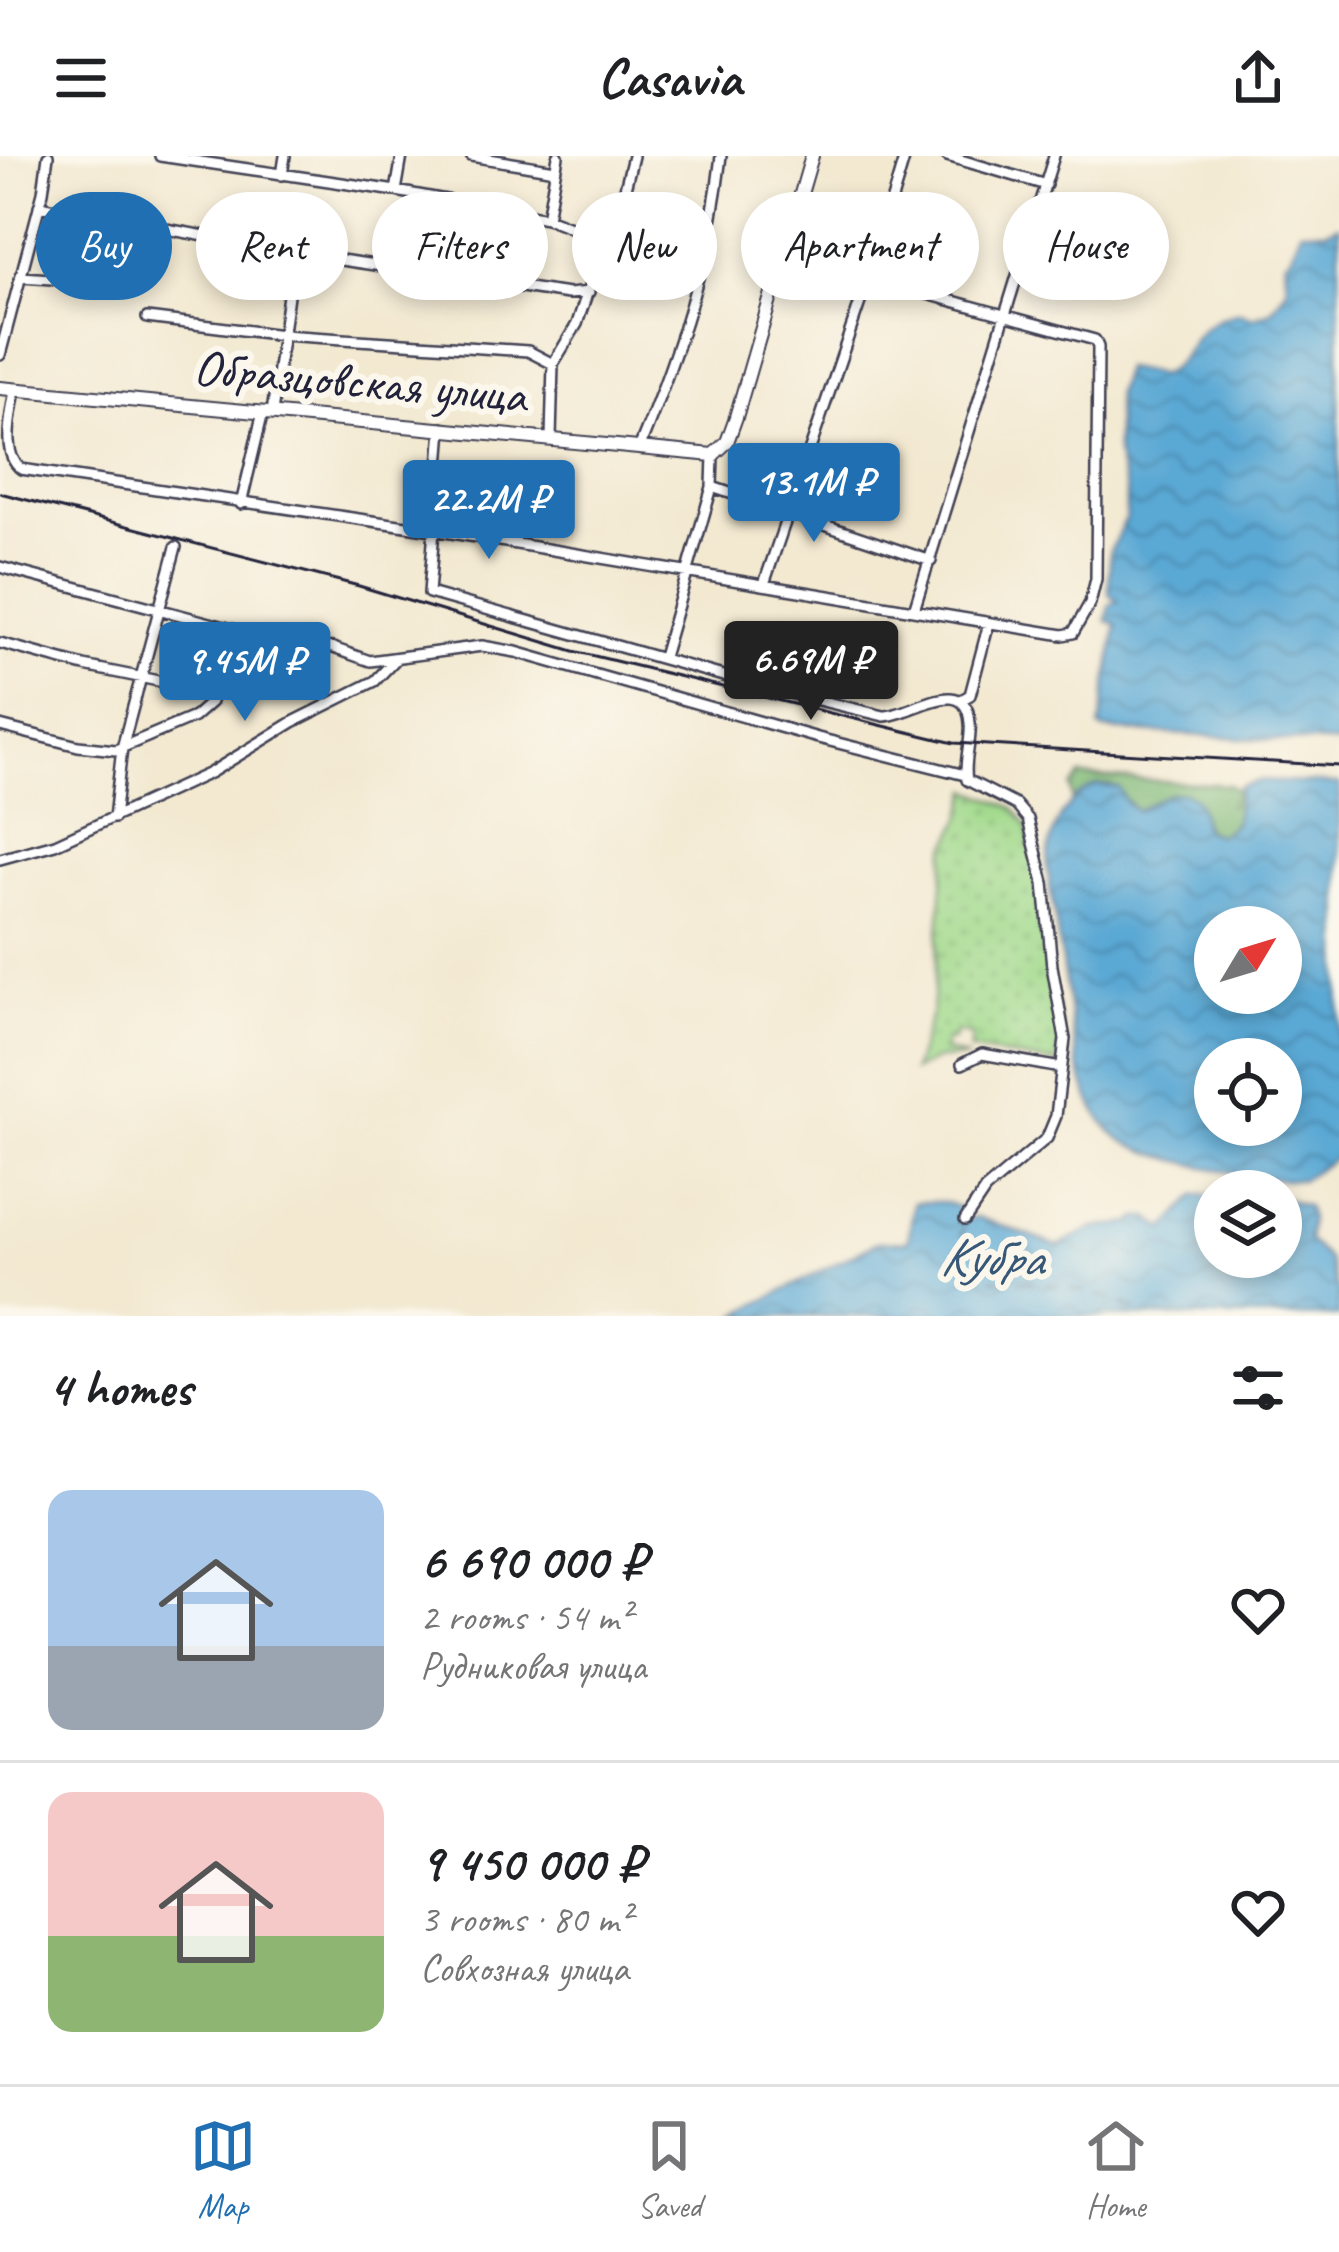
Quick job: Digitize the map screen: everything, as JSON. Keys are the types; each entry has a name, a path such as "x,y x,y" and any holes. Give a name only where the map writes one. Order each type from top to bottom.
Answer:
{"main road":[{"path":"802,192 812,156"},
{"path":"713,455 722,450 731,431 770,300"},
{"name":"Образцовская улица","path":"8,389 713,455"}],"street":[{"path":"42,192 48,156"},
{"path":"282,175 285,156"},
{"path":"396,190 402,156"},
{"path":"471,156 556,170"},
{"path":"548,213 558,156"},
{"path":"624,192 633,156"},
{"path":"640,446 702,275 721,156"},
{"path":"893,192 905,156"},
{"path":"947,156 1046,185"},
{"path":"914,610 1054,156"},
{"path":"167,157 407,192"},
{"path":"0,355 36,218"},
{"path":"348,259 572,294"},
{"path":"21,277 36,278"},
{"path":"241,504 267,412 287,300"},
{"path":"551,438 554,364 587,300"},
{"path":"764,584 858,300"},
{"path":"8,389 8,449 11,461 21,469 1073,633 1090,603 1096,579 1095,340 944,300"},
{"path":"147,318 282,335 527,351 554,364"},
{"path":"442,428 427,587 439,596 884,716 906,714 944,697 961,700 970,695 989,623"},
{"path":"663,657 712,487 713,455"},
{"path":"712,487 931,561"},
{"path":"114,818 122,748 176,548"},
{"path":"0,567 290,644 380,661 482,646 516,652 965,775 977,789 1021,809 1030,825 1050,922 1052,966 1065,1023 1056,1116 1048,1138 985,1190 964,1220"},
{"path":"0,643 213,692 254,673 290,644"},
{"path":"0,859 55,844 210,773 293,722 376,680 396,659"},
{"path":"0,726 102,750 122,748 194,717 212,702 213,692"},
{"path":"961,700 969,716 965,775"},
{"path":"962,1064 982,1054 1061,1068"}],"green space":[{"path":"1080,776 1229,785 1239,793 1237,812 1230,827 1219,835 1205,830 1197,801 1189,797 1166,798 1137,811 1111,785 1097,785 1072,801 1071,787"},
{"path":"970,790 1014,808 1027,825 1062,1028 1057,1064 970,1050 971,1035 955,1032 953,1040 946,1040 944,1051 968,1058 938,1059 913,1071 932,1012 946,849"}],"water":[{"path":"1339,225 1339,744 1100,728 1117,624 1107,621 1110,605 1118,601 1109,594 1110,551 1126,519 1126,491 1116,453 1116,392 1124,368 1161,375 1208,325 1240,312 1253,317 1271,311 1287,288 1285,261 1300,230"},
{"path":"1260,781 1339,784 1339,1155 1302,1180 1302,1170 1223,1170 1134,1146 1103,1122 1078,1064 1047,867 1060,818 1075,799 1097,785 1119,788 1126,803 1137,811 1173,793 1189,794 1199,806 1205,830 1219,835 1235,824 1239,787"},
{"name":"Кубра","path":"1194,1197 1194,1278 1302,1278 1302,1205 1306,1206 1308,1240 1328,1260 1339,1293 1339,1316 735,1316 877,1242 908,1241 914,1202 944,1202 960,1208 965,1220 977,1217 1058,1246 1094,1228 1138,1218 1149,1218 1165,1229"}],"ferry route":[{"path":"964,1222 956,1256 971,1277 1085,1292 1149,1316"}],"railway":[{"path":"0,493 359,586 574,651 954,743 1339,766"}]}
